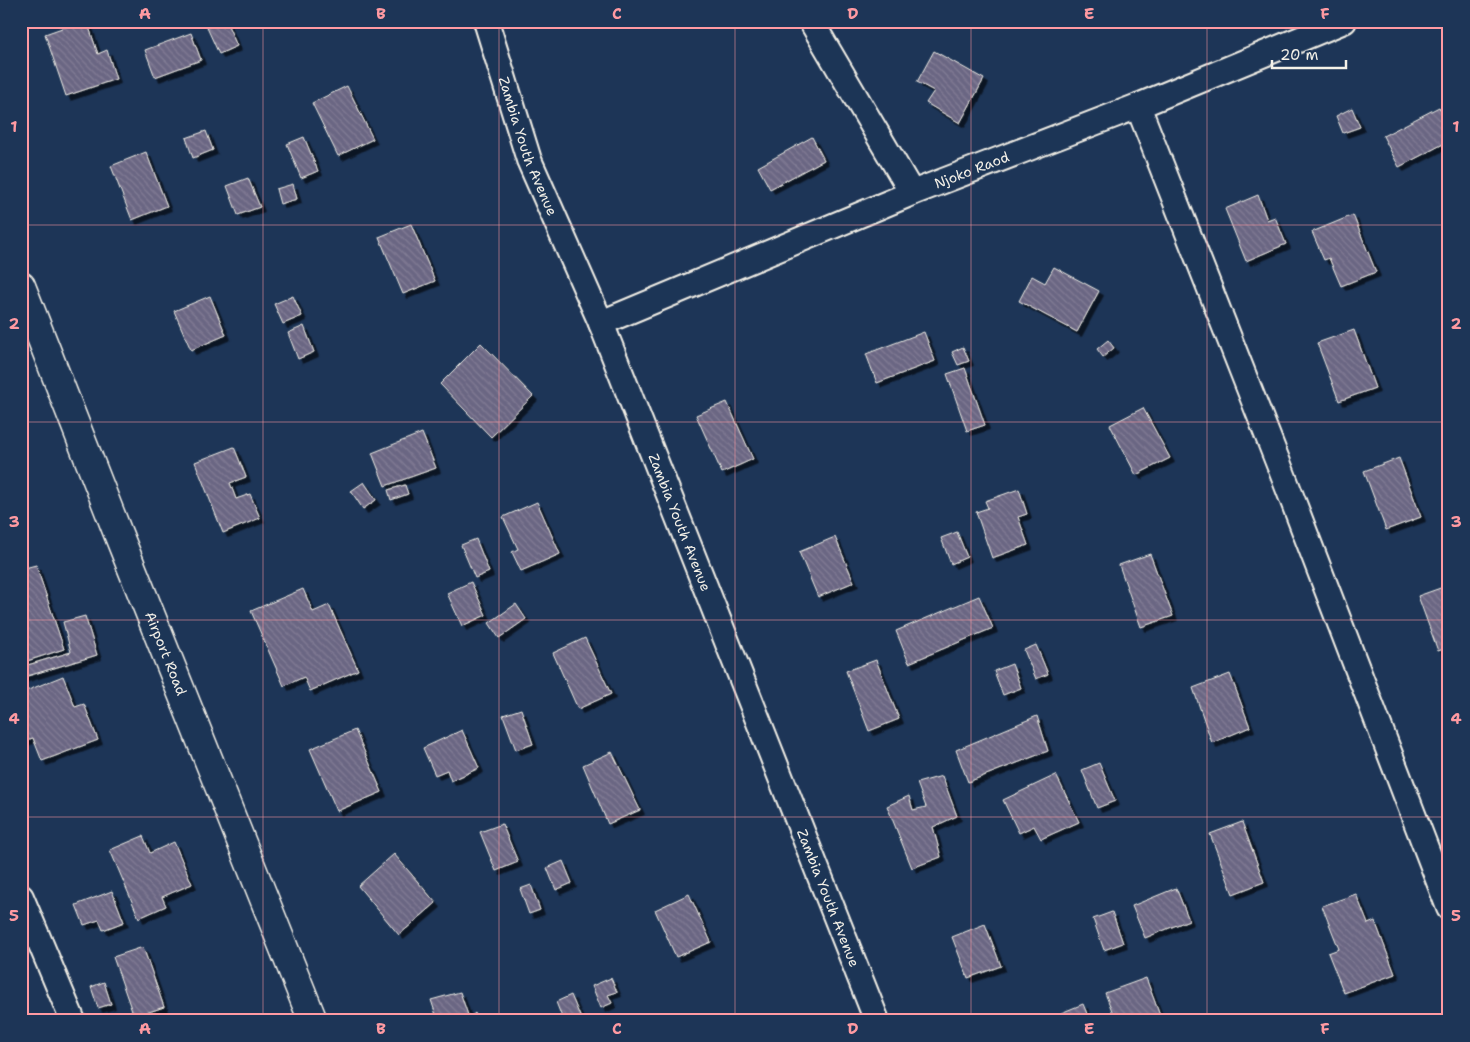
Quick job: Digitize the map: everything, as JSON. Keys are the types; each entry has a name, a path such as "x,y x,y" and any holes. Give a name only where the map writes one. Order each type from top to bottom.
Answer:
{"street":[{"name":"Zambia Youth Avenue","path":"486,21 529,160 601,323 877,1021"},
{"path":"811,21 912,193"},
{"name":"Njoko Raod","path":"601,323 912,193 1138,106 1344,21"},
{"path":"1138,106 1290,493 1449,908"},
{"name":"Airport Road","path":"21,286 313,1021"},
{"path":"21,897 72,1021"}],"building":[{"path":"87,21 98,54 107,50 116,79 66,96 45,34"},
{"path":"204,21 226,21 237,46 219,54"},
{"path":"191,33 201,60 155,77 145,50"},
{"path":"934,51 984,79 960,123 926,103 934,91 917,82"},
{"path":"347,86 373,139 338,156 312,103"},
{"path":"1439,107 1449,125 1449,141 1399,167 1383,136"},
{"path":"1352,108 1360,127 1343,133 1336,116"},
{"path":"206,131 213,150 193,158 186,138"},
{"path":"304,137 318,171 301,178 287,144"},
{"path":"812,137 824,160 770,189 758,167"},
{"path":"146,152 167,206 132,220 111,166"},
{"path":"248,178 260,207 238,215 227,186"},
{"path":"293,184 297,199 280,204 276,189"},
{"path":"1258,195 1267,220 1275,217 1286,244 1246,261 1225,209"},
{"path":"1353,215 1376,272 1341,286 1329,258 1324,260 1312,232"},
{"path":"411,224 435,281 403,294 379,237"},
{"path":"1054,267 1099,291 1077,332 1019,301 1032,276 1045,283"},
{"path":"210,296 226,335 191,350 174,311"},
{"path":"293,296 302,316 283,324 274,304"},
{"path":"304,326 314,352 298,359 288,333"},
{"path":"1354,330 1375,388 1339,401 1317,343"},
{"path":"924,332 935,361 877,383 866,354"},
{"path":"1108,340 1114,348 1103,357 1097,349"},
{"path":"481,343 533,396 491,437 440,384"},
{"path":"963,347 969,361 958,365 952,352"},
{"path":"965,368 985,425 967,431 947,374"},
{"path":"727,402 753,459 722,473 696,415"},
{"path":"1143,408 1170,458 1136,475 1110,425"},
{"path":"422,433 436,468 385,486 372,453"},
{"path":"234,447 246,477 230,483 236,499 250,494 260,518 223,533 195,462"},
{"path":"1399,458 1421,517 1386,530 1364,471"},
{"path":"364,482 376,500 363,509 351,491"},
{"path":"405,485 408,494 391,500 388,490"},
{"path":"1019,489 1027,514 1018,517 1028,545 992,558 976,512 988,508 985,501"},
{"path":"537,502 560,554 521,571 512,552 518,549 503,517"},
{"path":"957,532 967,557 951,564 941,538"},
{"path":"835,537 854,582 818,597 799,552"},
{"path":"476,539 489,572 475,578 461,545"},
{"path":"1150,554 1173,616 1141,627 1119,565"},
{"path":"36,565 64,649 21,663 21,569"},
{"path":"471,582 486,615 462,626 447,593"},
{"path":"1449,585 1449,647 1438,651 1418,596"},
{"path":"303,589 313,612 329,605 358,670 310,691 304,677 284,686 251,611"},
{"path":"979,596 993,628 909,663 896,631"},
{"path":"516,604 526,619 499,638 489,623"},
{"path":"85,616 97,655 21,678 21,667 71,652 63,622"},
{"path":"585,638 611,694 578,709 553,653"},
{"path":"1036,645 1048,674 1036,679 1024,650"},
{"path":"876,660 899,719 869,731 846,671"},
{"path":"1012,664 1021,688 1003,695 994,671"},
{"path":"1230,674 1250,727 1212,743 1193,688"},
{"path":"63,676 75,707 84,704 98,740 42,761 33,738 23,741 21,738 21,693"},
{"path":"521,709 533,744 516,750 503,715"},
{"path":"1037,716 1048,751 968,782 956,750"},
{"path":"355,730 382,792 337,811 310,749"},
{"path":"462,730 479,768 451,781 447,770 435,775 423,748"},
{"path":"612,752 640,810 608,824 583,765"},
{"path":"1099,763 1115,801 1097,808 1082,770"},
{"path":"1056,775 1079,822 1041,839 1034,826 1019,833 1003,800"},
{"path":"942,776 957,816 933,827 941,857 912,868 887,806 909,796 913,810 926,807 917,783"},
{"path":"1242,822 1264,882 1233,894 1210,834"},
{"path":"502,824 518,862 496,871 480,832"},
{"path":"143,836 150,853 174,842 192,884 162,897 166,906 139,918 110,850"},
{"path":"394,854 436,903 399,935 358,886"},
{"path":"563,861 572,883 556,890 547,868"},
{"path":"531,885 540,910 529,914 520,889"},
{"path":"1176,888 1189,920 1145,938 1132,906"},
{"path":"112,891 124,922 103,930 99,920 84,925 76,905"},
{"path":"689,894 711,942 676,957 655,910"},
{"path":"1356,894 1368,924 1375,921 1395,974 1344,993 1328,953 1339,949 1322,906"},
{"path":"1112,912 1123,943 1104,950 1093,919"},
{"path":"985,924 1001,966 968,978 952,937"},
{"path":"143,947 164,1007 134,1017 113,957"},
{"path":"611,978 617,992 608,995 612,1003 601,1008 592,986"},
{"path":"1146,978 1162,1021 1116,1021 1105,993"},
{"path":"104,982 111,1004 98,1008 91,987"},
{"path":"460,992 469,1018 475,1013 478,1021 438,1021 431,1000"},
{"path":"571,995 582,1021 571,1021 569,1018 563,1020 556,1002"},
{"path":"1083,1004 1090,1021 1064,1021 1061,1013"}]}
